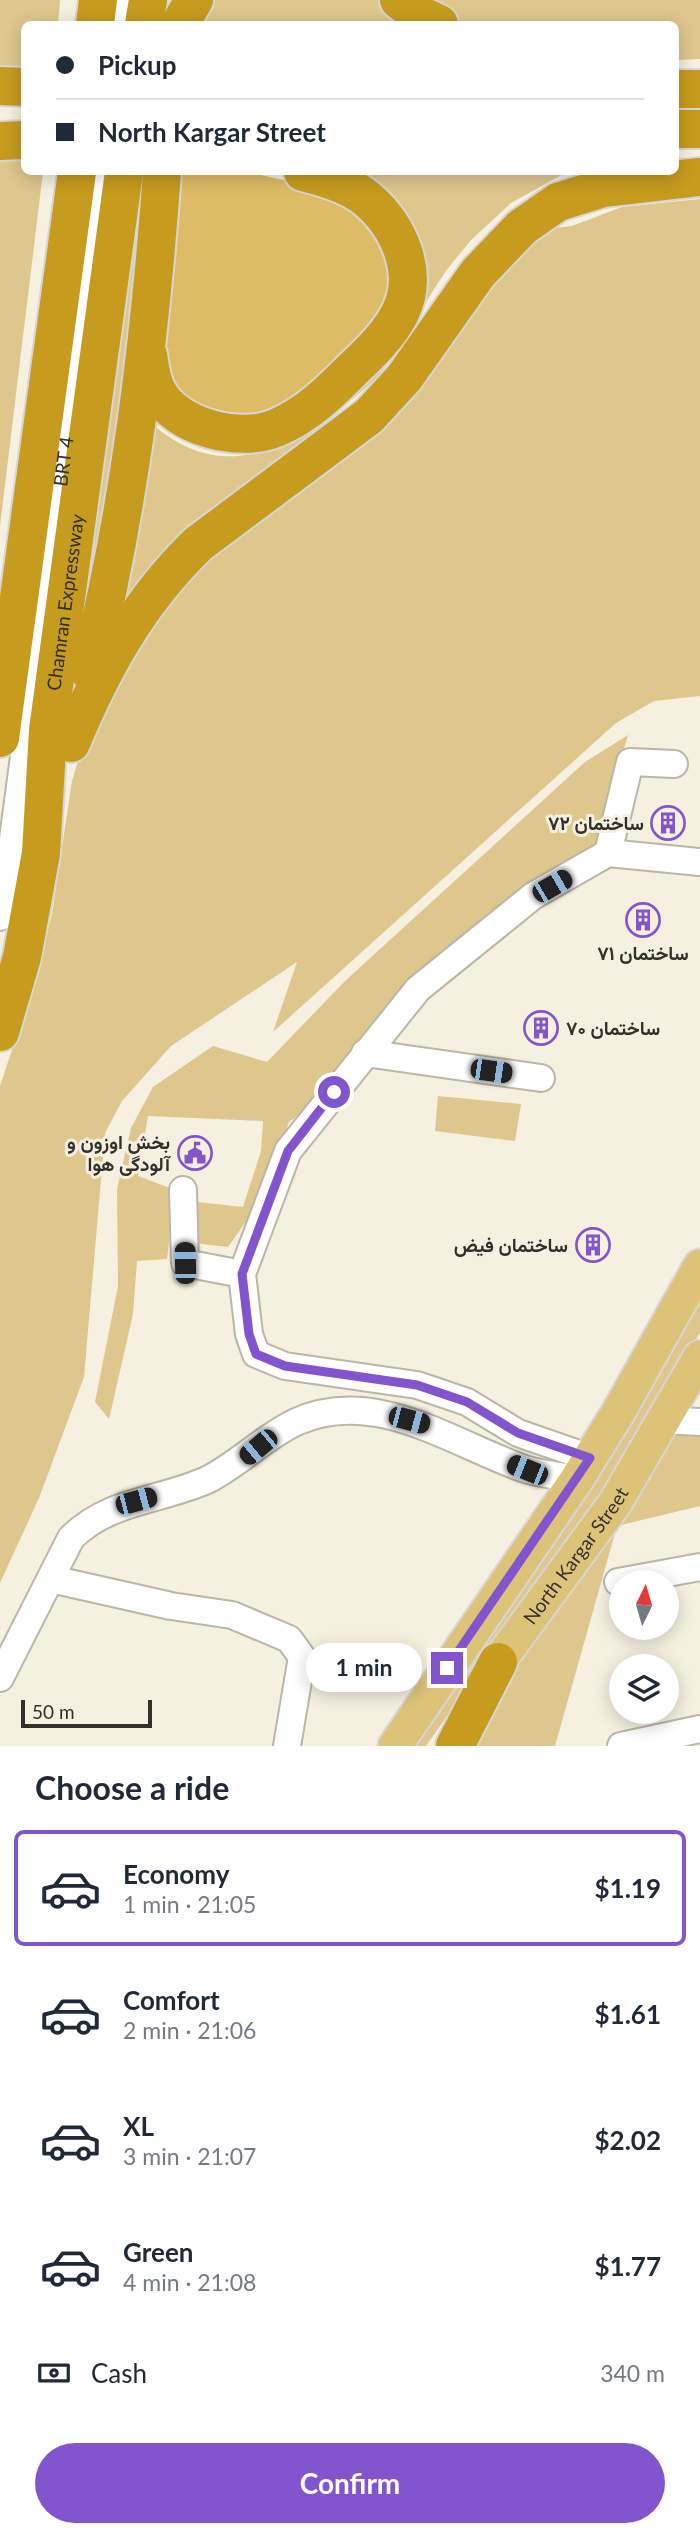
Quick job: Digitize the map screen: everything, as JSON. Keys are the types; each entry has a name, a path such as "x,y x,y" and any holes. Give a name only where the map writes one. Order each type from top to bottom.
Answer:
{"highway":[{"path":"69,21 72,0"},
{"path":"95,21 98,0"},
{"path":"144,21 148,0"},
{"path":"173,21 175,0"},
{"path":"182,21 194,0"},
{"path":"399,0 434,21"},
{"path":"0,86 21,86"},
{"path":"679,130 700,129"},
{"path":"0,141 21,140"},
{"path":"0,598 52,175"},
{"path":"0,738 77,175"},
{"name":"Chamran Expressway","path":"0,1032 22,957 41,853 48,730 124,175"},
{"path":"41,853 111,584 147,348 162,175"},
{"path":"147,348 157,393 167,405 206,428 248,434 274,430 312,408 371,352 392,328 408,289 407,262 398,238 366,197 311,175"},
{"path":"71,743 113,653 143,606 174,568 207,537 369,416 404,378 478,273 522,227 558,202 603,188 700,177"},
{"path":"455,1746 498,1662"}],"main road":[{"path":"395,1746 583,1468 625,1401 700,1266"},
{"name":"North Kargar Street","path":"438,1746 615,1503 700,1357"},
{"path":"663,1420 700,1381"}],"street":[{"path":"111,21 114,0"},
{"path":"121,21 124,0"},
{"name":"BRT 4","path":"0,818 31,626 92,175"},
{"name":"BRT 4","path":"0,916 7,884 102,175"},
{"path":"608,853 630,762 674,764"},
{"path":"583,1468 467,1402 417,1385 285,1366 256,1354 249,1334 242,1274 288,1151 418,989 533,897 608,853 700,862"},
{"path":"365,1053 541,1078"},
{"path":"183,1189 185,1263 242,1274"},
{"path":"0,1678 71,1538 89,1521 136,1501 205,1480 298,1421 329,1414 362,1412 395,1417 423,1424 527,1470 583,1468"},
{"path":"663,1420 700,1422"},
{"path":"679,1571 700,1567"},
{"path":"51,1579 171,1606 232,1615 289,1639 302,1657 286,1746"},
{"path":"621,1746 700,1729"}],"shaded area":[{"path":"0,0 60,0 58,21 21,21 21,70 0,69"},
{"path":"205,0 378,0 409,21 198,21"},
{"path":"412,0 700,0 700,59 679,60 679,21 450,21"},
{"path":"0,157 21,157 21,175 43,175 0,526"},
{"path":"137,175 145,175 150,422 184,446 219,456 236,456 255,454 294,440 351,175 562,175 511,203 471,240 445,272 379,376 315,432 187,526 150,566 130,596 67,713"},
{"path":"171,175 261,175 311,186 353,202 397,270 377,329 269,419 224,416 187,401 160,367"},
{"path":"700,199 700,696 654,701 616,723 273,1032 297,962 171,1046 122,1101 105,1133 84,1377 39,1498 0,1583 0,1086 35,981 52,914 72,781 85,738 152,608 464,317 532,241 555,228 572,226 622,207"},
{"path":"628,735 596,845 440,958 323,1097 289,1122 262,1199 228,1247 193,1243 197,1202 243,1207 261,1151 263,1121 148,1116 138,1176 175,1190 167,1259 137,1261 133,1314 109,1419 95,1402 118,1286 117,1189 131,1128 153,1087 213,1046 267,1062 345,981 585,762"},
{"path":"438,1096 521,1104 515,1141 435,1131"},
{"path":"700,1276 700,1333 578,1529 426,1746 414,1746 569,1520"},
{"path":"679,1429 700,1431 700,1506 617,1526 555,1746 467,1746 550,1610"}],"place":[{"name":"ساختمان ۷۲","path":"668,823"},
{"name":"ساختمان ۷۱","path":"643,920"},
{"name":"ساختمان ۷۰","path":"541,1028"},
{"name":"بخش اوزون و آلودگی هوا","path":"195,1153"},
{"name":"ساختمان فیض","path":"593,1245"}],"route":[{"path":"334,1092 288,1151 242,1274 249,1334 256,1354 285,1366 417,1385 467,1402 518,1433 590,1458 447,1668"}]}
